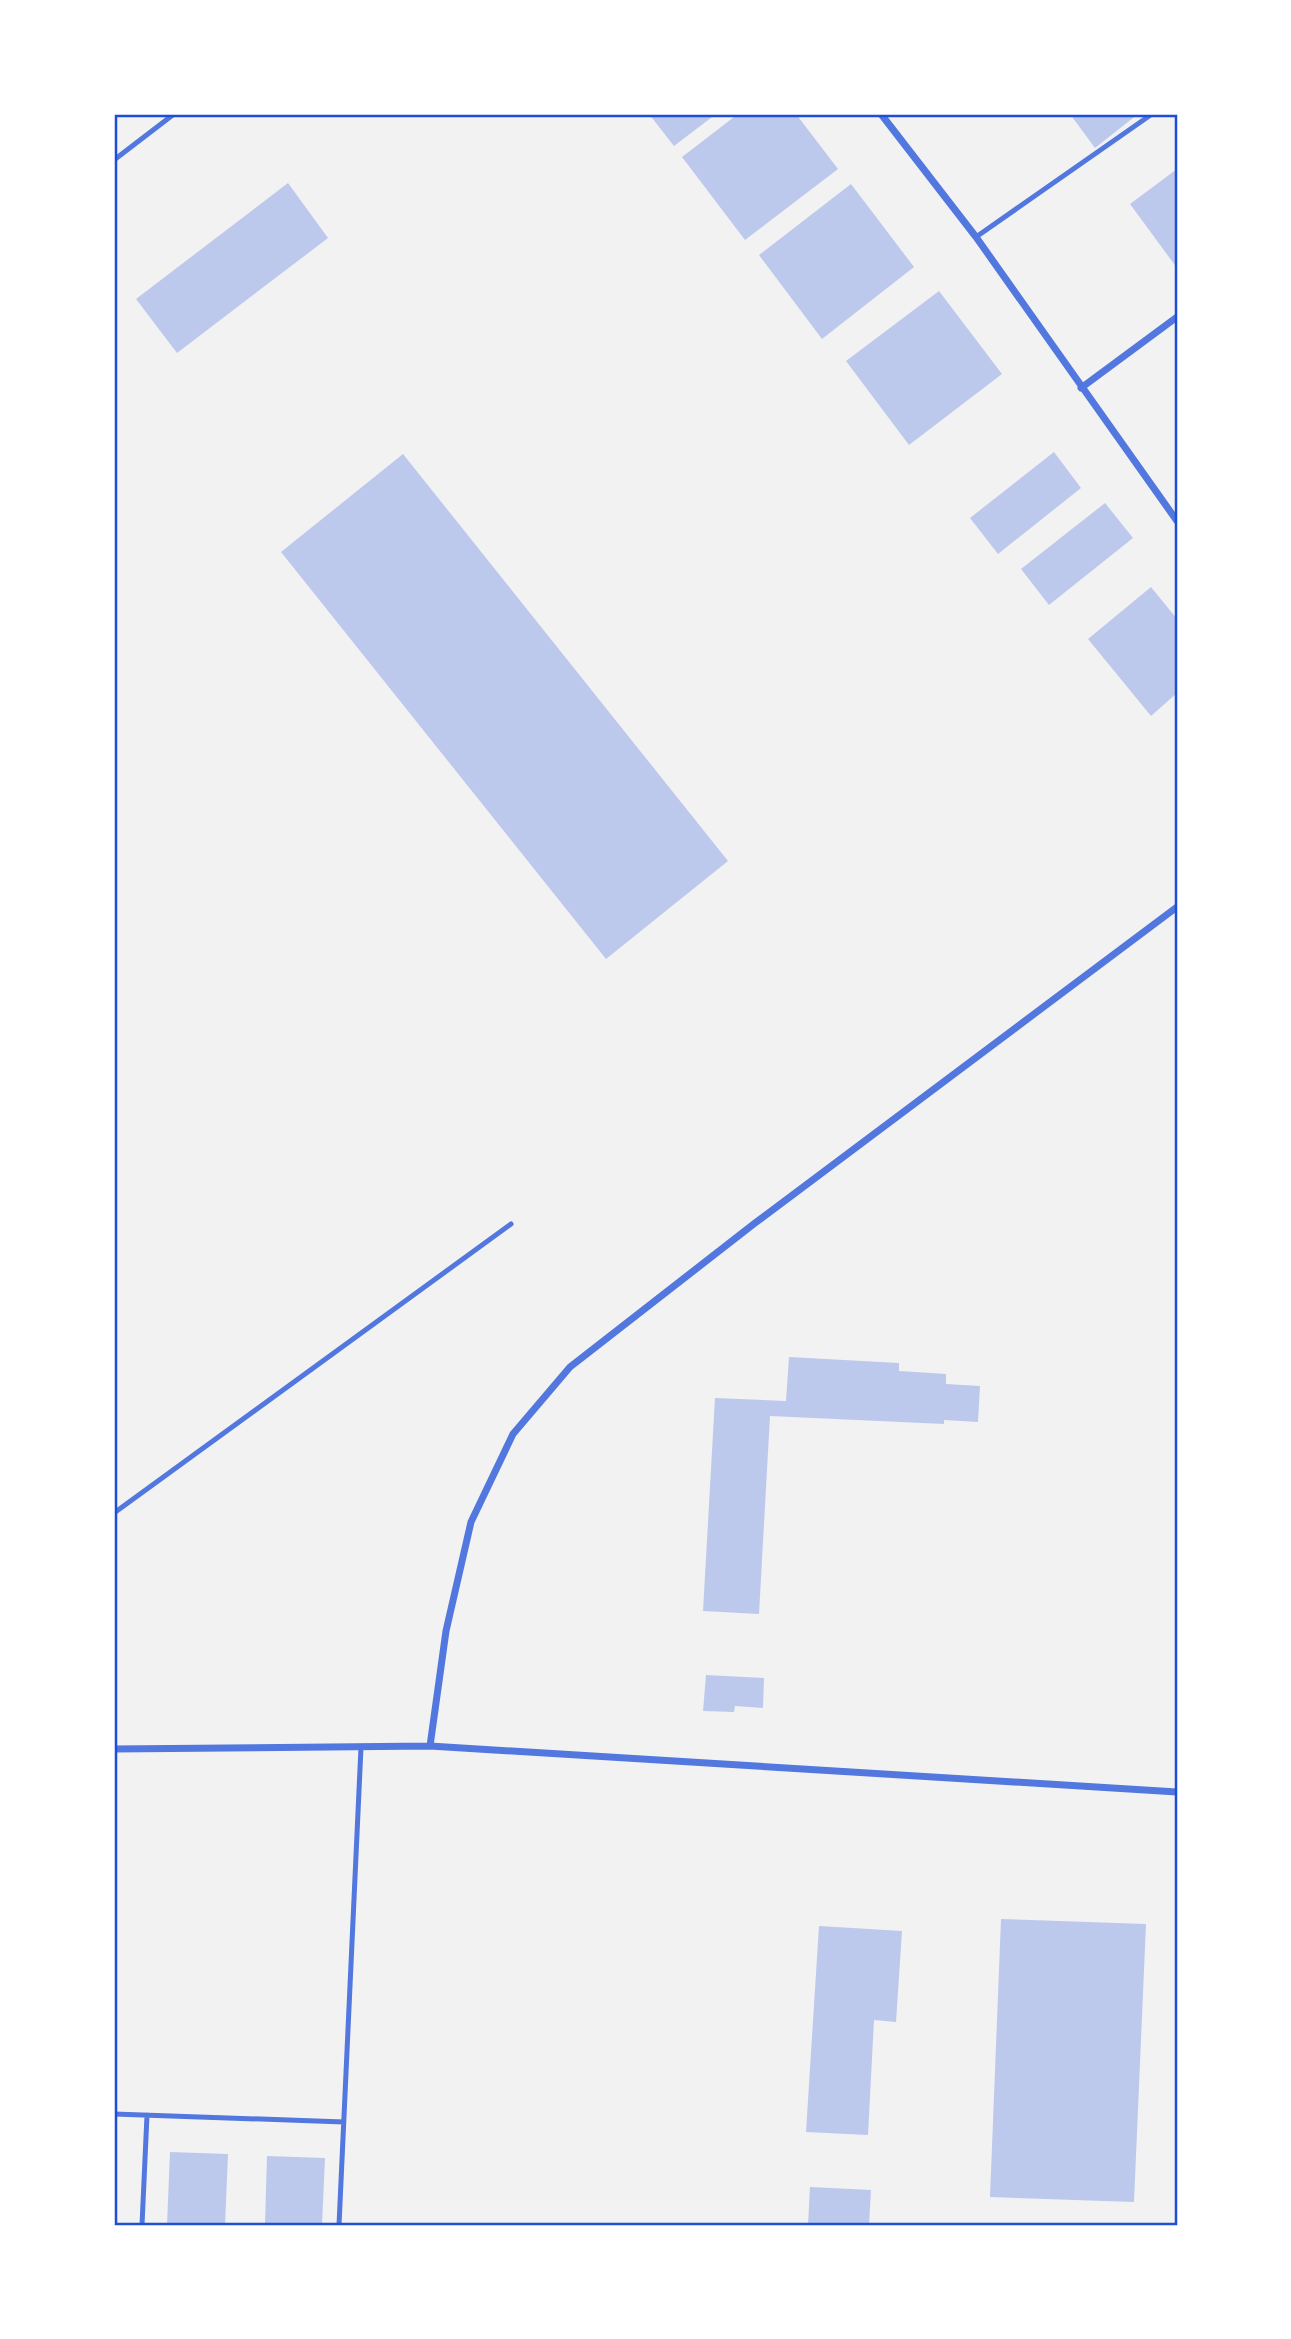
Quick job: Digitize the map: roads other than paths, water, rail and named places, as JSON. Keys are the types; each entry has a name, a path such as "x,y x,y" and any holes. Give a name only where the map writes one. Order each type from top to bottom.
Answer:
{"street":[{"path":"881,114 976,237 1177,521"},
{"path":"1081,388 1177,317"},
{"path":"430,1746 446,1631 471,1522 513,1434 570,1367 755,1223 1177,907"},
{"path":"114,1749 430,1746 1177,1792"}],"lane":[{"path":"114,160 174,114"},
{"path":"976,237 1152,114"},
{"path":"114,1513 511,1224"},
{"path":"340,2225 361,1747"},
{"path":"114,2114 344,2122"},
{"path":"142,2225 146,2115"}]}
